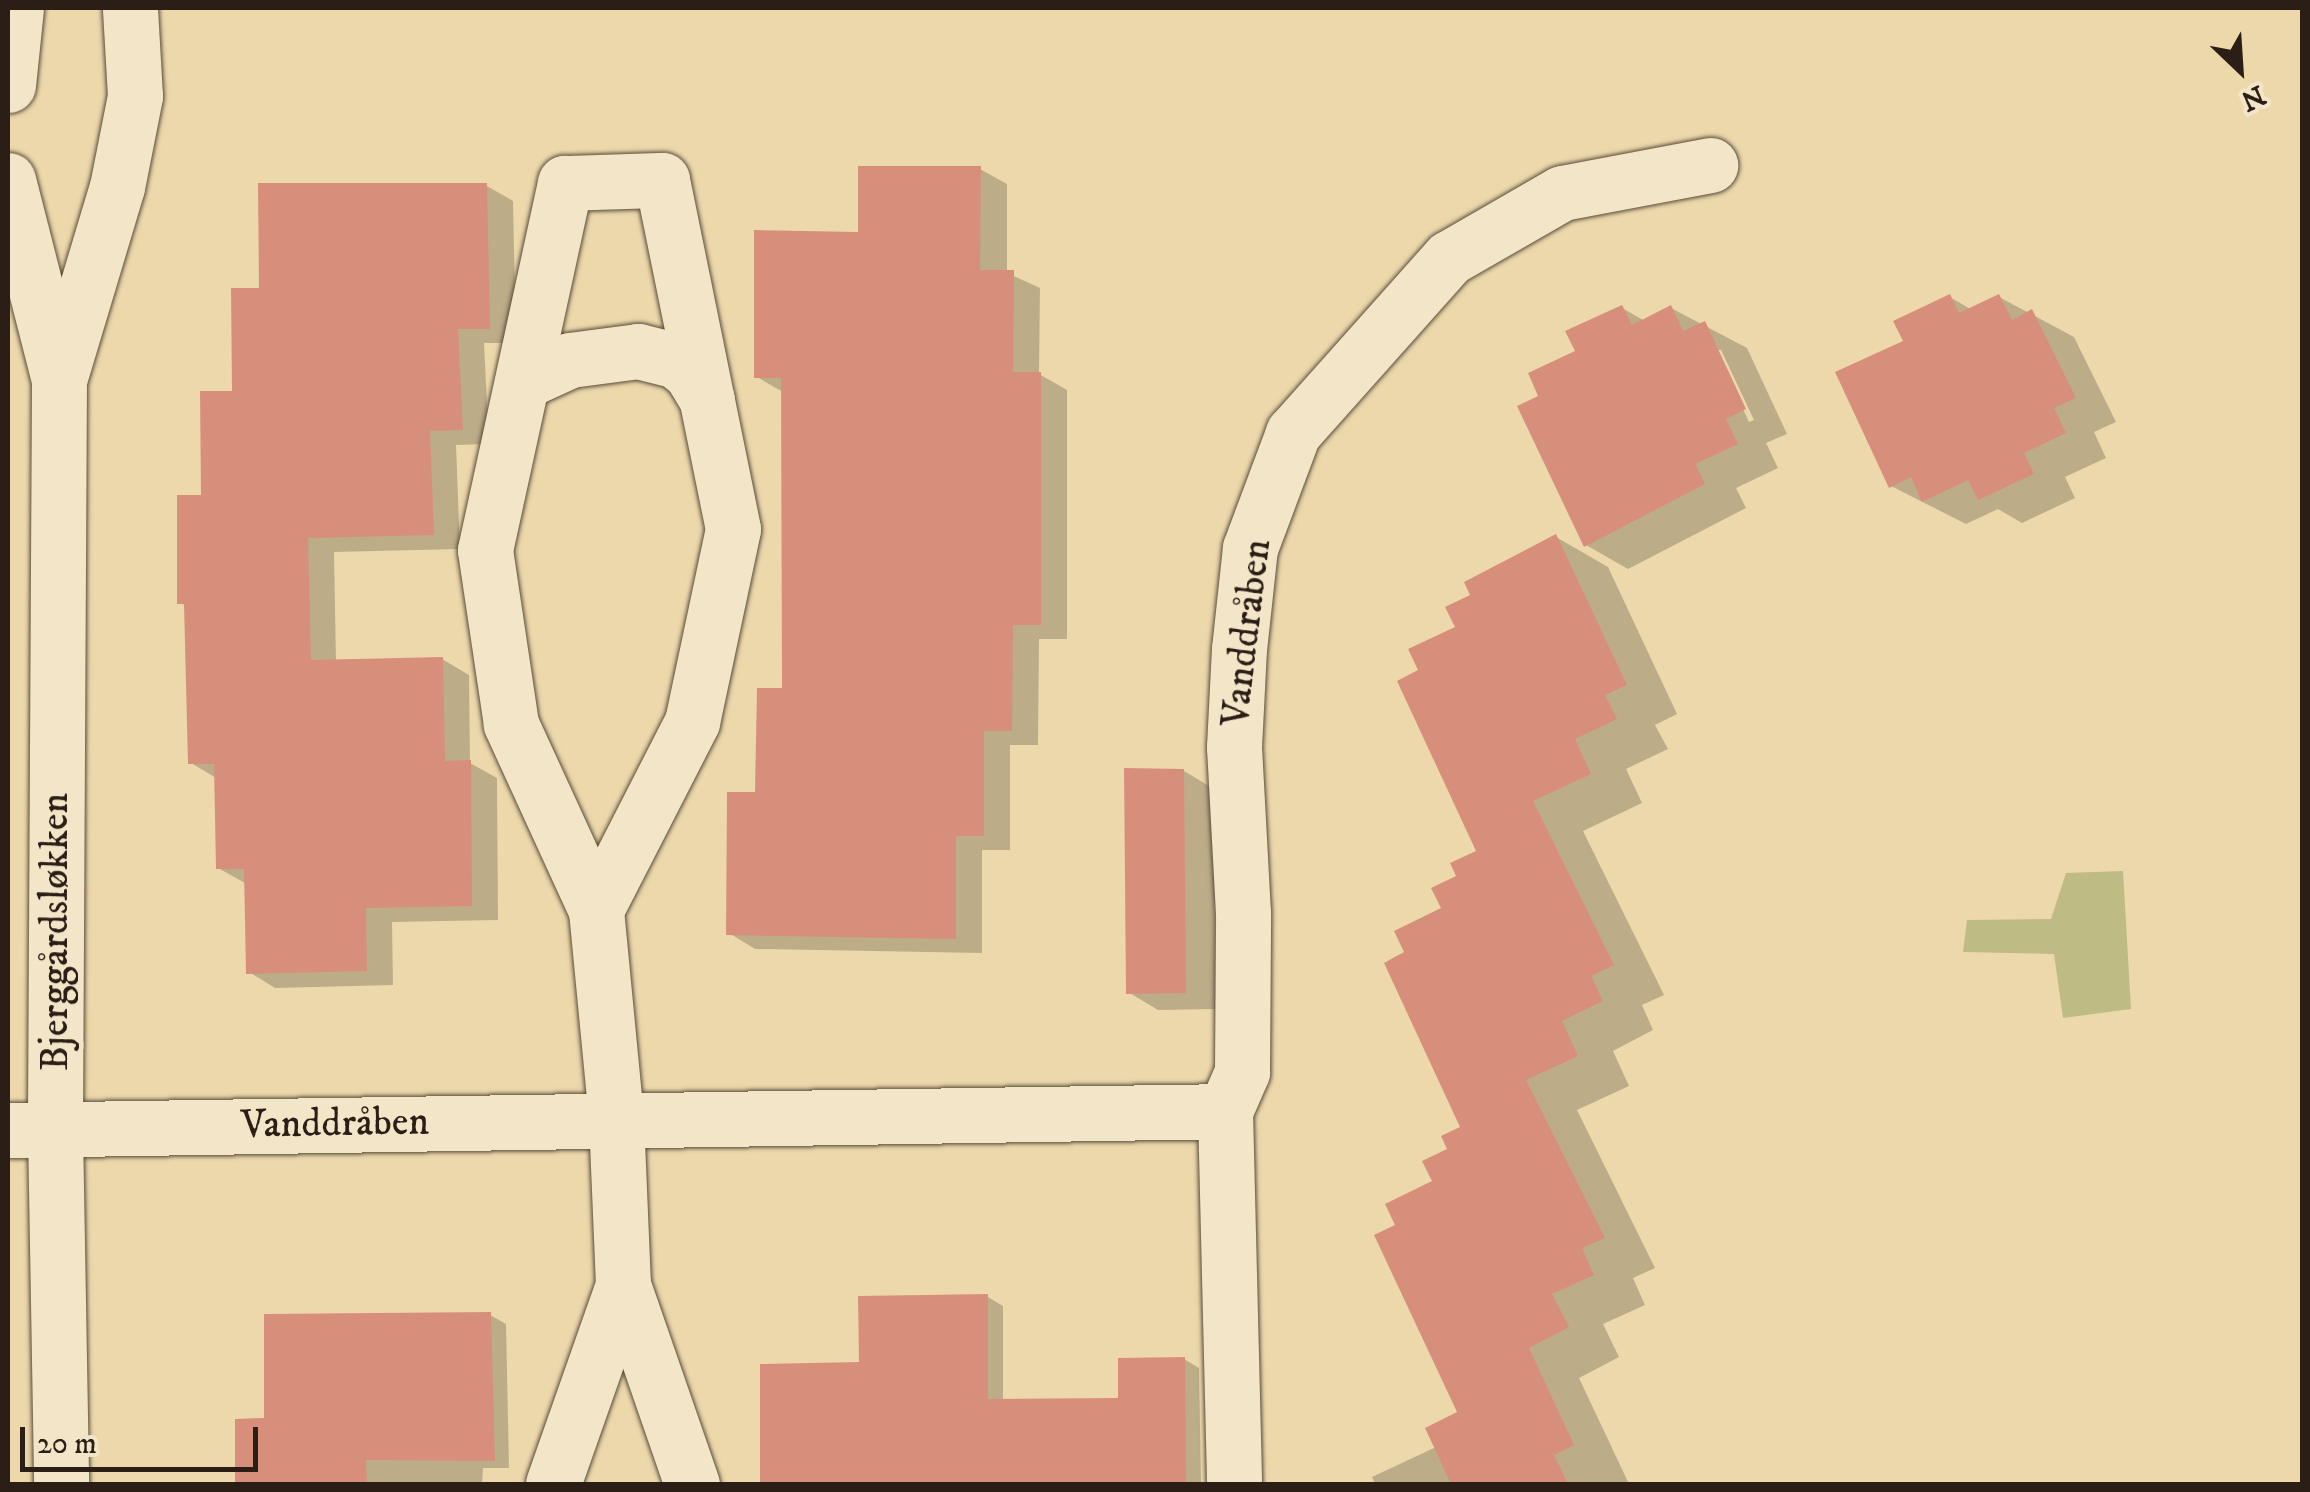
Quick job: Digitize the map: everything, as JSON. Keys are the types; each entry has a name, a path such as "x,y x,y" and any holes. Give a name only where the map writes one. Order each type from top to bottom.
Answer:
{"street":[{"path":"8,85 16,8"},
{"name":"Bjerggårdsløkken","path":"61,1484 31,1130 59,380 117,188 135,96 130,8"},
{"name":"Vanddråben","path":"1234,1484 1225,1112 1242,1072 1243,913 1234,747 1250,548 1293,433 1449,258 1562,193 1710,165"},
{"name":"Bjerggårdsløkken","path":"8,180 59,380"},
{"path":"596,910 692,722 733,529 662,180 565,183 485,550 512,724 596,910 616,1118 623,1284 692,1484"},
{"path":"522,382 570,360 638,351 675,360 691,372 707,400"},
{"name":"Vanddråben","path":"31,1130 616,1118 1225,1112"},
{"path":"553,1484 623,1284"}],"shaded area":[{"path":"2123,871 2131,1009 2063,1018 2054,954 1963,952 1967,920 2051,919 2066,873"}],"building":[{"path":"858,166 981,166 980,270 1014,270 1013,372 1041,372 1041,625 1013,625 1012,731 984,731 984,836 956,836 956,939 726,935 727,792 755,792 757,688 782,688 781,378 754,378 754,230 858,232"},
{"path":"258,183 487,183 490,329 458,329 463,430 430,431 434,535 308,538 311,660 443,657 445,761 471,760 472,906 366,908 367,971 246,974 244,869 216,869 214,764 188,764 184,604 177,604 177,495 201,495 200,391 232,391 231,288 259,288"},
{"path":"1950,294 1959,313 1999,294 2012,320 2032,309 2076,398 2054,408 2066,433 2024,453 2034,474 1978,500 1968,480 1922,502 1911,477 1889,488 1835,372 1903,341 1893,321"},
{"path":"1622,305 1632,325 1671,305 1683,331 1705,321 1746,409 1726,419 1738,444 1695,464 1705,484 1584,547 1517,406 1538,396 1528,373 1575,351 1565,331"},
{"path":"1556,534 1627,685 1605,695 1617,719 1575,739 1591,774 1533,801 1614,965 1591,976 1603,1001 1562,1021 1578,1056 1526,1080 1605,1238 1582,1248 1594,1275 1552,1294 1569,1327 1529,1348 1574,1445 1554,1455 1568,1484 1451,1484 1425,1428 1457,1412 1374,1235 1395,1225 1385,1204 1432,1181 1422,1161 1447,1149 1441,1136 1460,1127 1384,963 1404,952 1394,931 1441,908 1431,888 1456,876 1450,863 1476,851 1397,681 1418,670 1408,649 1455,627 1445,607 1470,595 1464,582"},
{"path":"1124,768 1184,769 1186,993 1126,994"},
{"path":"988,1294 988,1399 1118,1398 1118,1358 1185,1357 1186,1484 760,1484 760,1364 859,1362 858,1296"},
{"path":"491,1312 495,1461 366,1460 367,1484 235,1484 235,1419 264,1418 264,1314"}]}
